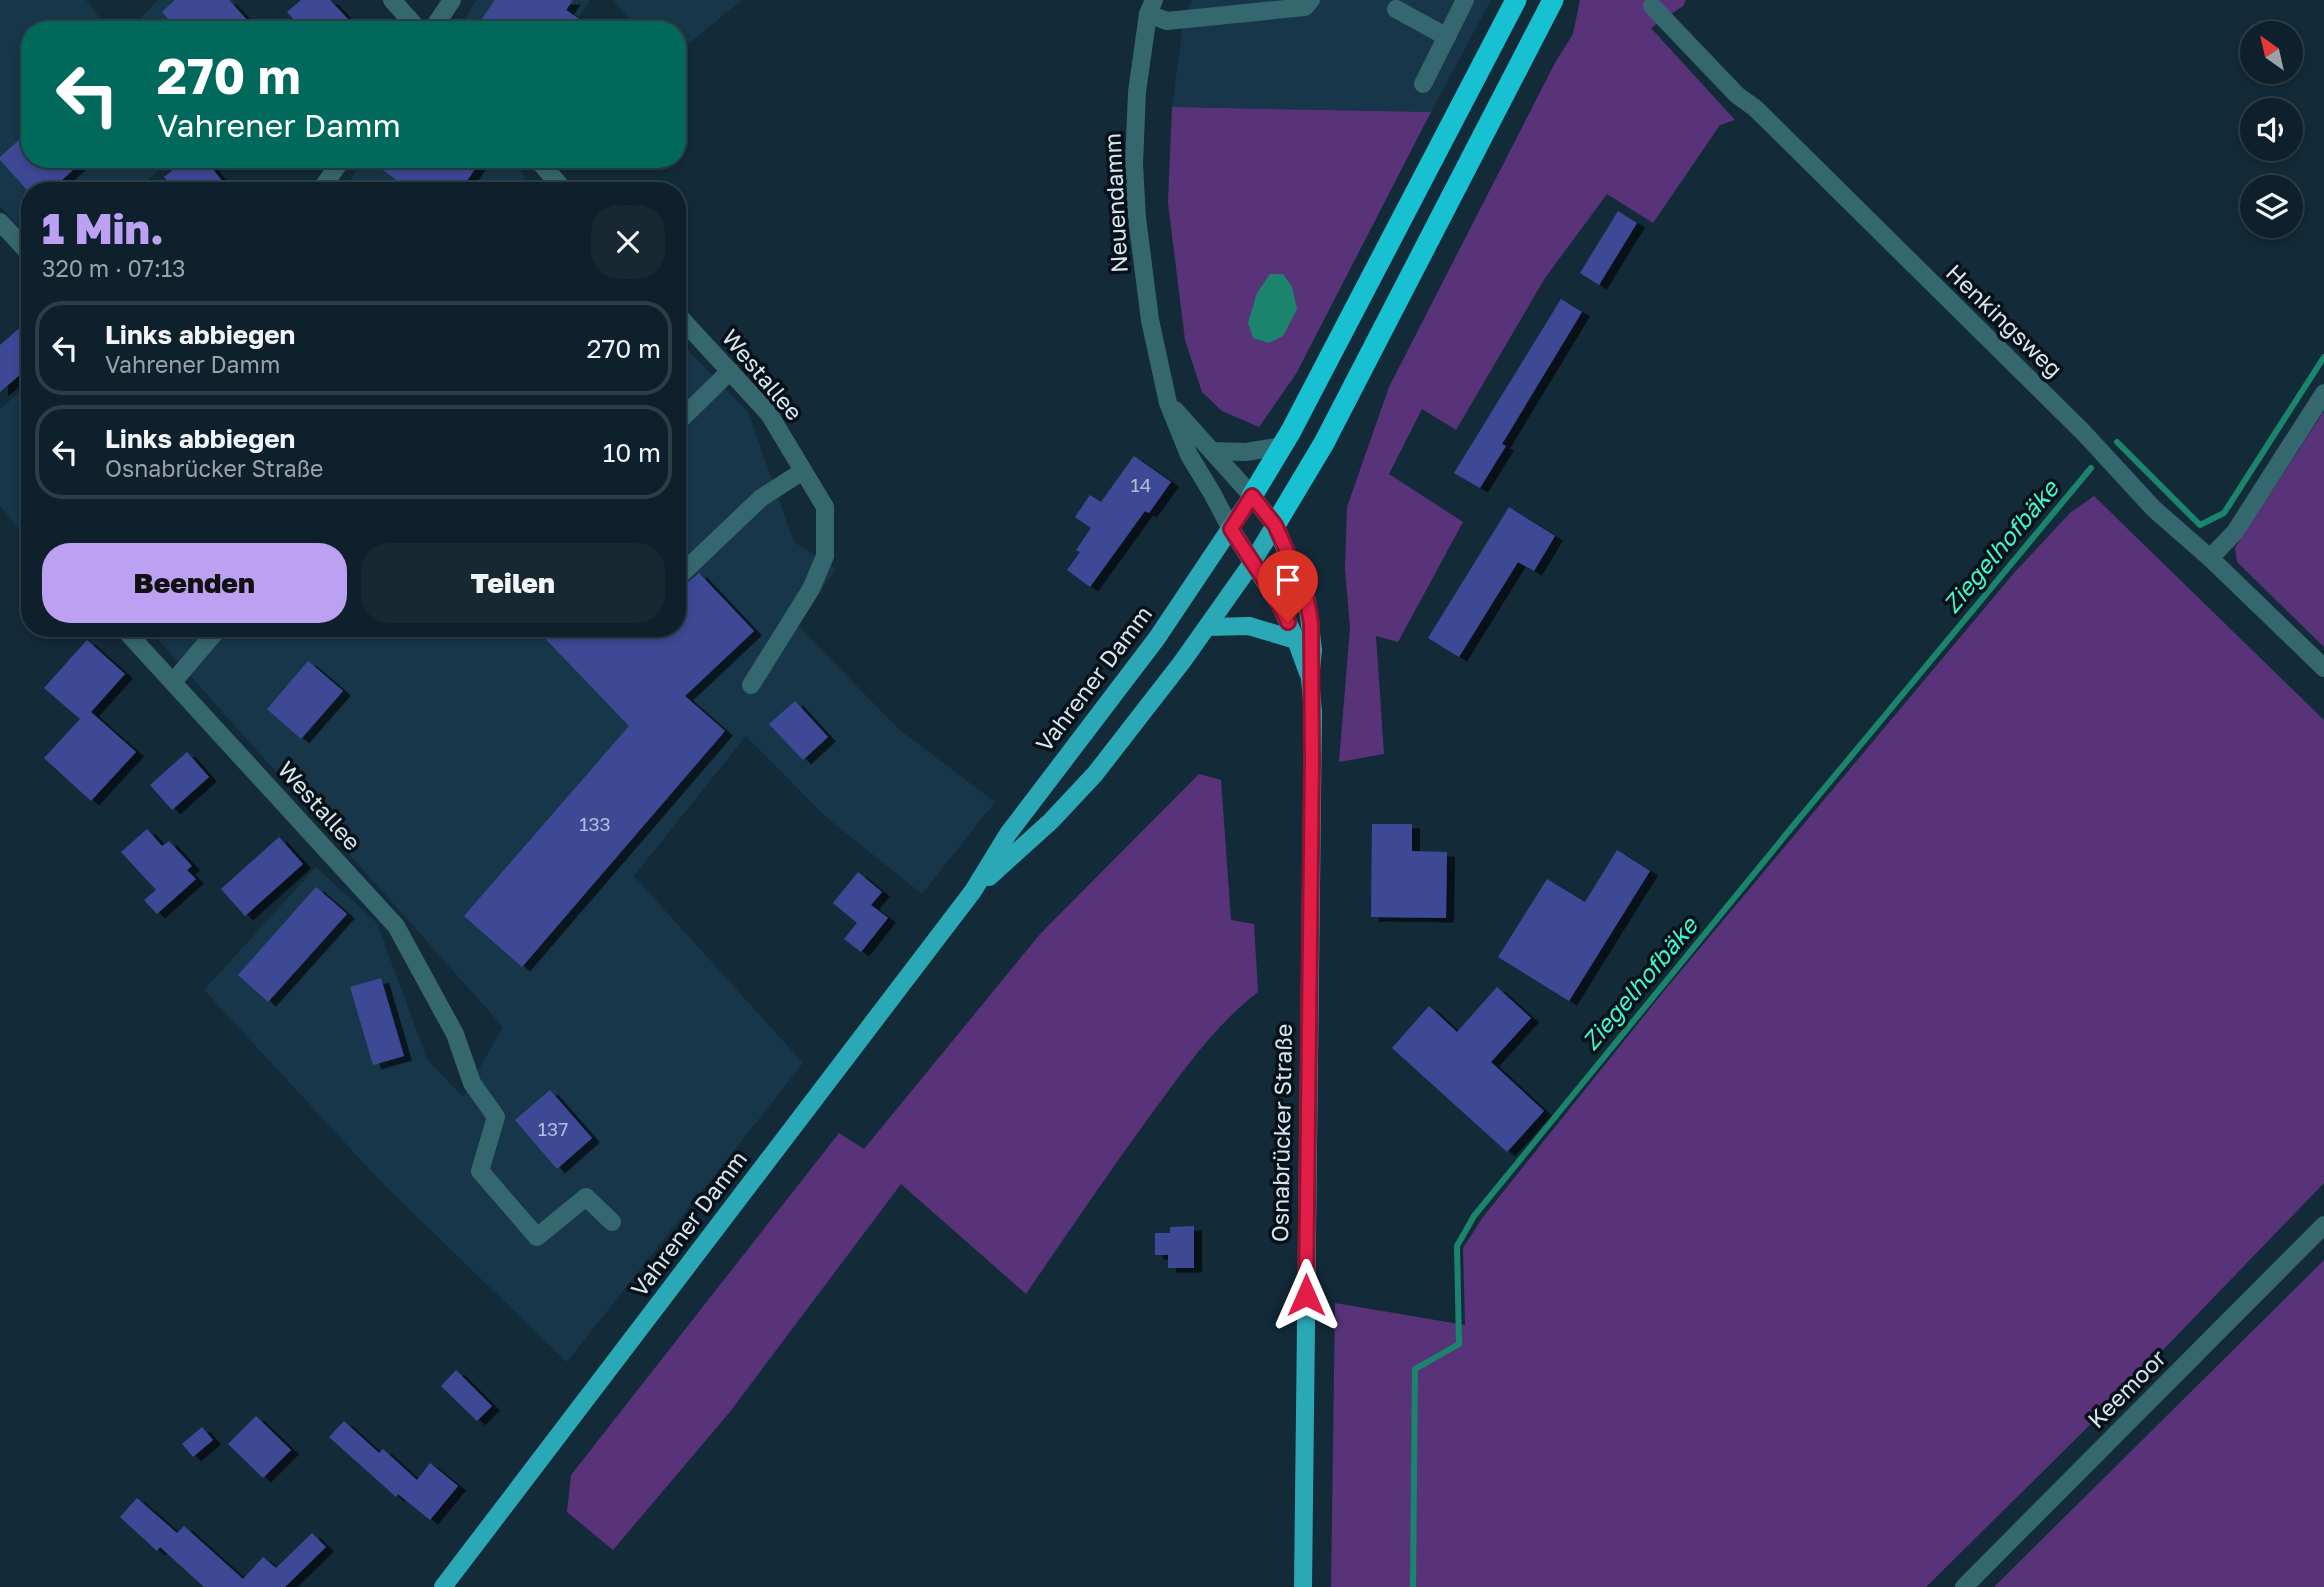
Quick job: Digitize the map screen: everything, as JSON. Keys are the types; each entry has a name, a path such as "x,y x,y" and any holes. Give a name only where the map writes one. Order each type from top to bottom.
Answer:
{"highway":[{"path":"1252,496 1282,446 1516,0"},
{"path":"1275,525 1324,443 1553,0"}],"main road":[{"name":"Osnabrücker Straße","path":"1252,496 1275,525 1307,600 1312,650 1303,1587"},
{"name":"Vahrener Damm","path":"443,1587 973,891 1008,834 1157,638 1252,496"},
{"name":"Vahrener Damm","path":"973,891 1051,821 1095,774 1182,662 1252,563 1275,525"},
{"name":"Osnabrücker Straße","path":"1231,529 1280,605 1310,679"},
{"path":"1207,627 1249,626 1296,640"}],"street":[{"path":"392,0 411,21"},
{"path":"438,21 452,0"},
{"path":"1151,7 1167,21 1304,7 1311,0"},
{"path":"1423,84 1465,0"},
{"name":"Henkingsweg","path":"1652,6 1737,95 1755,108 2083,432 2154,509 2210,558 2324,668"},
{"name":"Neuendamm","path":"1151,7 1137,92 1134,164 1137,218 1150,320 1168,403 1189,455 1231,529"},
{"path":"1396,9 1447,37"},
{"path":"545,168 557,182"},
{"path":"0,222 21,244"},
{"name":"Westallee","path":"686,324 769,414 825,507 825,556 811,589 751,685"},
{"path":"686,414 730,371"},
{"path":"2210,558 2235,532 2324,393"},
{"path":"1168,403 1252,496"},
{"path":"1212,451 1245,452 1282,446"},
{"path":"686,569 761,498 803,471"},
{"name":"Westallee","path":"131,637 396,926 455,1034 472,1083 496,1116 480,1171 537,1237 586,1197 612,1222"},
{"path":"173,682 211,637"},
{"name":"Keemoor","path":"1964,1587 2324,1225"}],"shaded area":[{"path":"0,0 86,0 102,21 21,21 21,168 161,168 146,182 21,182 21,229 0,206"},
{"path":"158,0 233,0 251,21 138,21"},
{"path":"477,0 590,0 579,17 584,21 463,21"},
{"path":"613,0 742,0 686,46 686,21 631,21"},
{"path":"1192,0 1491,0 1431,112 1172,107 1183,25"},
{"path":"1580,0 1686,0 1683,6 1651,28 1735,120 1720,125 1653,223 1607,194 1545,278 1456,430 1422,409 1389,474 1463,522 1398,642 1376,636 1384,754 1339,762 1350,628 1345,569 1347,507 1389,387 1556,61 1573,34"},
{"path":"1172,107 1431,112 1296,374 1259,427 1222,411 1202,392 1185,340 1168,203"},
{"path":"358,168 518,168 526,177 521,182 349,182"},
{"path":"1270,274 1283,274 1292,287 1297,309 1283,336 1269,343 1253,338 1248,323 1257,293"},
{"path":"686,348 748,412 794,542 836,569 797,625 901,731 995,802 922,894 826,817 746,736 634,876 803,1063 567,1362 384,1185 204,990 316,867 377,923 427,1059 463,1097 503,1027 156,637 686,637"},
{"path":"21,391 21,531 0,506 0,409"},
{"path":"2324,411 2324,647 2237,562 2235,548"},
{"path":"2094,496 2324,720 2324,1183 2109,1406 1926,1587 1331,1587 1335,1303 1465,1325 1463,1248 1483,1217 1664,991 2014,573 2070,513"},
{"path":"1199,774 1221,780 1231,920 1254,924 1258,992 1214,1033 1188,1065 1026,1294 901,1184 729,1413 613,1550 567,1512 571,1475 839,1133 864,1149 1041,933"},
{"path":"2324,1260 2324,1587 1994,1587"}],"building":[{"path":"175,0 229,0 248,21 170,21 162,12"},
{"path":"301,0 330,0 349,20 295,21 287,12"},
{"path":"495,0 573,0 566,10 582,21 480,21"},
{"path":"21,138 21,168 75,168 60,182 21,183 0,157"},
{"path":"176,168 212,168 223,182 168,182 164,177"},
{"path":"380,168 476,168 466,182 399,182"},
{"path":"1618,211 1637,223 1599,285 1580,273"},
{"path":"1561,299 1582,312 1502,444 1506,446 1480,488 1454,473"},
{"path":"21,327 21,374 0,392 0,345"},
{"path":"1134,456 1171,482 1149,513 1145,511 1090,587 1067,570 1080,552 1076,550 1091,528 1075,517 1090,495 1101,502"},
{"path":"1509,507 1555,536 1534,571 1518,562 1459,657 1428,638"},
{"path":"699,573 754,631 685,696 725,731 522,967 464,916 629,726 544,637 686,637 686,584"},
{"path":"87,640 125,674 91,712 136,752 91,801 44,758 80,719 44,688"},
{"path":"308,661 343,691 301,739 267,709"},
{"path":"795,701 828,737 803,760 769,724"},
{"path":"187,752 209,777 172,810 150,785"},
{"path":"1372,824 1412,824 1412,851 1447,852 1446,918 1371,917"},
{"path":"147,829 162,846 169,841 192,866 187,870 196,879 157,914 144,900 156,890 121,852"},
{"path":"279,837 303,864 245,916 221,889"},
{"path":"1617,850 1650,871 1569,1001 1498,957 1547,879 1585,902"},
{"path":"858,872 882,892 871,905 888,918 861,952 844,939 857,923 833,903"},
{"path":"316,887 347,914 268,1002 238,975"},
{"path":"381,978 404,1056 373,1065 350,987"},
{"path":"1497,987 1531,1018 1491,1062 1544,1111 1507,1152 1392,1048 1429,1006 1457,1032"},
{"path":"550,1090 592,1138 557,1169 515,1120"},
{"path":"1194,1226 1194,1268 1168,1268 1168,1255 1155,1255 1155,1233 1170,1233 1170,1227"},
{"path":"456,1370 492,1406 477,1421 441,1386"},
{"path":"256,1416 291,1450 263,1478 228,1444"},
{"path":"344,1421 379,1453 383,1449 417,1480 430,1463 458,1486 430,1520 398,1494 396,1497 329,1437"},
{"path":"202,1427 213,1440 193,1457 182,1444"},
{"path":"137,1498 177,1533 184,1526 243,1579 263,1557 276,1568 312,1533 326,1547 285,1587 204,1587 160,1547 157,1551 120,1517"}],"waterway":[{"name":"Ziegelhofbäke","path":"2117,442 2200,525 2224,513 2324,357"},
{"name":"Ziegelhofbäke","path":"1413,1587 1415,1369 1459,1344 1457,1246 1474,1216 2091,468"}],"route":[{"path":"1288,622 1267,583 1231,529 1252,496 1275,525 1307,600 1311,623 1310,679 1313,712 1306,1295"}]}
